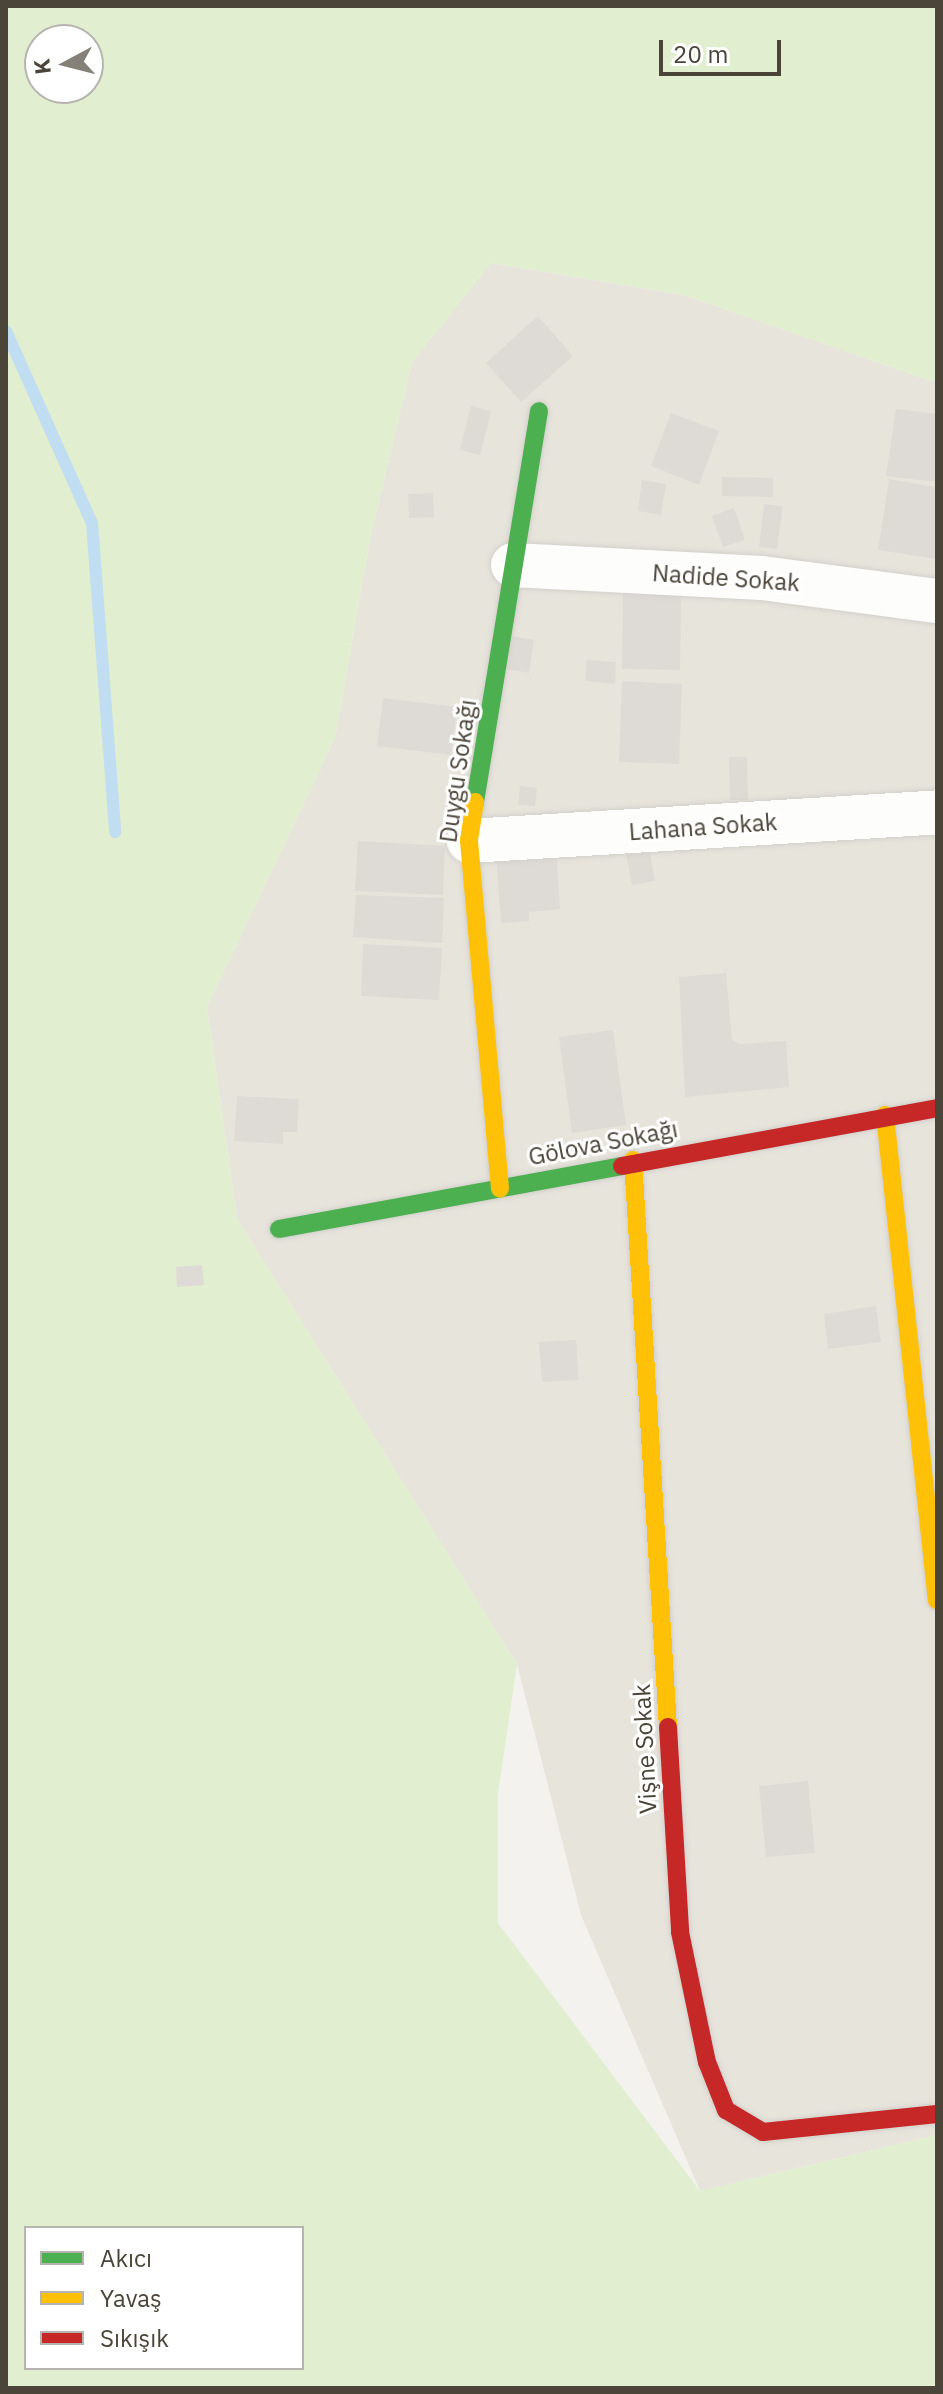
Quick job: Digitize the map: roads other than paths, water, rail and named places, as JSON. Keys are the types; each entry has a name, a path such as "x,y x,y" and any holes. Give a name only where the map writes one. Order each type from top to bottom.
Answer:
{"street":[{"name":"Duygu Sokağı","path":"500,1189 469,841 539,411"},
{"name":"Nadide Sokak","path":"513,565 762,578 937,601"},
{"name":"Lahana Sokak","path":"469,841 937,812"},
{"name":"Gölova Sokağı","path":"279,1229 500,1189 633,1160 937,1108"},
{"path":"885,1115 931,1484 937,1600"},
{"name":"Vişne Sokak","path":"633,1160 680,1932 707,2062 726,2110 763,2132 937,2114"}],"waterway":[{"path":"6,331 92,523 115,832"}]}
